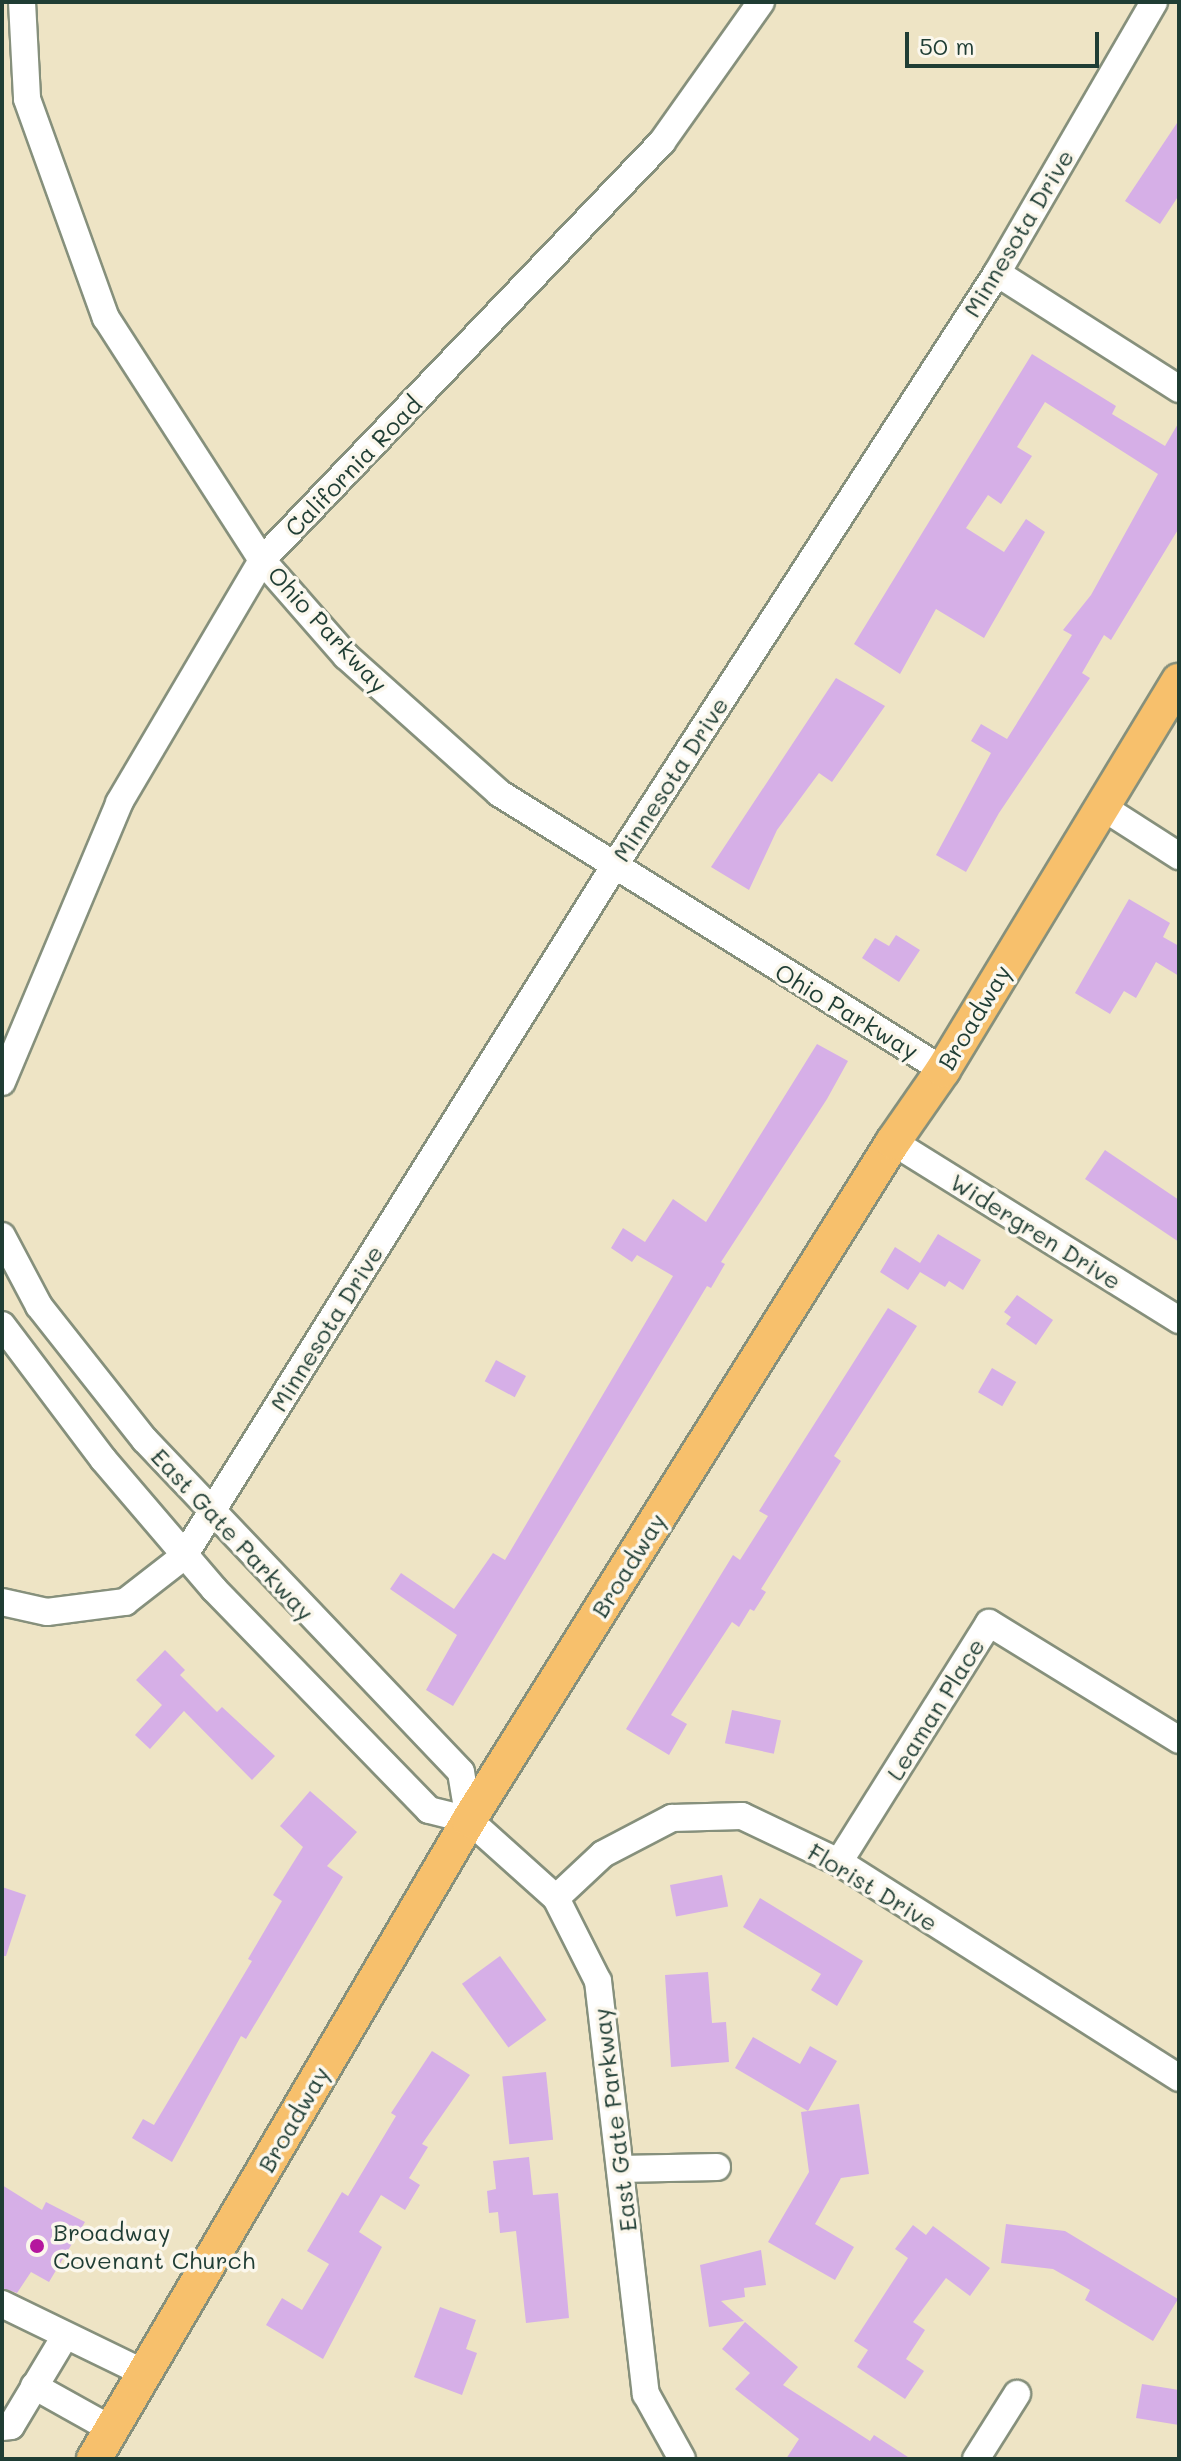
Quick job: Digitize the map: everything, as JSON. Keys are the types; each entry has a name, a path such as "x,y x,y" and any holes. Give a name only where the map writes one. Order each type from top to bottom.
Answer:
{"main road":[{"name":"Broadway","path":"94,2459 469,1820 893,1142 943,1070 1179,681"}],"street":[{"name":"California Road","path":"2,1082 119,803 262,560 662,142 761,2"},
{"name":"Minnesota Drive","path":"184,1556 613,868 997,273 1154,2"},
{"name":"Ohio Parkway","path":"22,8 27,99 106,318 262,560 346,656 499,793 613,868 943,1070"},
{"path":"997,273 1179,389"},
{"path":"1101,806 1179,856"},
{"name":"Widergren Drive","path":"893,1142 1179,1320"},
{"name":"East Gate Parkway","path":"2,1236 39,1306 78,1360 212,1511 461,1772 469,1820"},
{"name":"East Gate Parkway","path":"2,1325 184,1556 429,1810 469,1820 556,1898 598,1981 646,2394 682,2459"},
{"path":"2,1602 47,1612 125,1602 184,1556"},
{"name":"Leaman Place","path":"839,1862 989,1623 1179,1740"},
{"name":"Florist Drive","path":"556,1898 603,1854 672,1818 742,1816 839,1862 1179,2078"},
{"path":"620,2169 717,2167"},
{"path":"2,2304 144,2373"},
{"path":"7,2426 65,2336"},
{"path":"34,2386 111,2429"},
{"path":"976,2459 1017,2394"}],"building":[{"path":"1179,120 1179,195 1160,224 1125,201"},
{"path":"1032,354 1116,406 1112,414 1165,446 1179,422 1179,528 1111,640 1104,635 1082,673 1090,678 999,813 966,872 936,855 991,753 971,741 981,724 1007,739 1072,635 1063,630 1091,595 1158,474 1045,402 1017,447 1032,456 1001,504 988,495 966,528 1004,552 1026,519 1045,532 984,638 936,609 900,674 854,644"},
{"path":"836,678 885,706 832,782 819,773 777,830 749,890 711,867"},
{"path":"1129,899 1170,923 1163,937 1179,946 1179,976 1156,962 1136,998 1124,991 1110,1014 1075,993"},
{"path":"896,935 920,950 899,982 862,958 875,938 889,946"},
{"path":"817,1044 848,1061 827,1099 721,1262 725,1264 711,1288 707,1286 453,1706 426,1690 457,1635 390,1589 401,1573 454,1609 493,1553 505,1560 673,1276 637,1255 632,1262 611,1248 623,1228 645,1242 673,1199 706,1222"},
{"path":"1105,1150 1179,1200 1179,1242 1085,1179"},
{"path":"938,1234 981,1260 963,1290 949,1281 945,1287 920,1272 908,1290 880,1272 895,1247 920,1263"},
{"path":"1017,1295 1053,1320 1036,1345 1006,1324 1011,1317 1004,1312"},
{"path":"888,1308 917,1326 834,1456 841,1461 761,1589 766,1592 754,1611 750,1609 739,1627 732,1622 671,1715 687,1724 669,1755 626,1729 733,1555 740,1560 768,1516 759,1511"},
{"path":"496,1360 526,1376 515,1397 485,1381"},
{"path":"992,1368 1016,1382 1002,1406 978,1392"},
{"path":"165,1650 185,1670 180,1675 217,1712 222,1707 275,1756 252,1780 184,1711 150,1749 135,1735 162,1705 136,1680"},
{"path":"732,1710 781,1720 774,1754 725,1743"},
{"path":"310,1791 357,1832 327,1866 343,1877 246,2039 241,2036 172,2162 132,2138 143,2119 154,2125 252,1961 248,1959 282,1901 273,1895 303,1847 280,1826"},
{"path":"722,1875 728,1906 676,1917 670,1885"},
{"path":"2,1887 26,1895 6,1956 2,1956"},
{"path":"760,1898 863,1961 837,2006 811,1990 821,1974 743,1927"},
{"path":"500,1956 546,2020 508,2048 462,1984"},
{"path":"708,1972 712,2023 726,2022 729,2062 671,2067 665,1975"},
{"path":"753,2037 800,2064 810,2046 837,2061 808,2111 735,2068"},
{"path":"432,2051 470,2075 422,2144 428,2147 409,2178 420,2185 405,2210 381,2195 359,2232 382,2247 323,2359 266,2325 282,2298 302,2310 329,2264 307,2251 342,2192 348,2196 396,2116 391,2113"},
{"path":"546,2072 553,2140 509,2144 502,2077"},
{"path":"859,2104 869,2174 841,2178 815,2224 854,2247 835,2280 768,2242 809,2172 801,2112"},
{"path":"529,2157 533,2195 558,2193 569,2318 526,2323 516,2231 500,2233 498,2212 489,2213 487,2191 496,2189 493,2161"},
{"name":"Broadway Covenant Church","path":"2,2185 42,2210 46,2202 85,2222 49,2282 31,2272 17,2293 2,2288"},
{"path":"1006,2224 1065,2231 1178,2299 1153,2341 1085,2300 1090,2290 1053,2269 1001,2263"},
{"path":"913,2225 926,2235 933,2226 990,2268 970,2296 946,2278 913,2322 925,2330 906,2359 924,2371 905,2399 857,2367 868,2350 854,2341 908,2258 895,2249"},
{"path":"761,2250 766,2285 744,2288 745,2297 721,2301 744,2321 709,2327 700,2265"},
{"path":"440,2307 476,2320 466,2349 477,2353 462,2395 414,2377"},
{"path":"745,2322 798,2367 783,2385 870,2441 874,2435 911,2459 786,2459 799,2439 735,2389 750,2373 722,2349"},
{"path":"1142,2384 1179,2390 1179,2425 1136,2418"}],"place":[{"name":"Broadway Covenant Church","path":"37,2246"}]}
